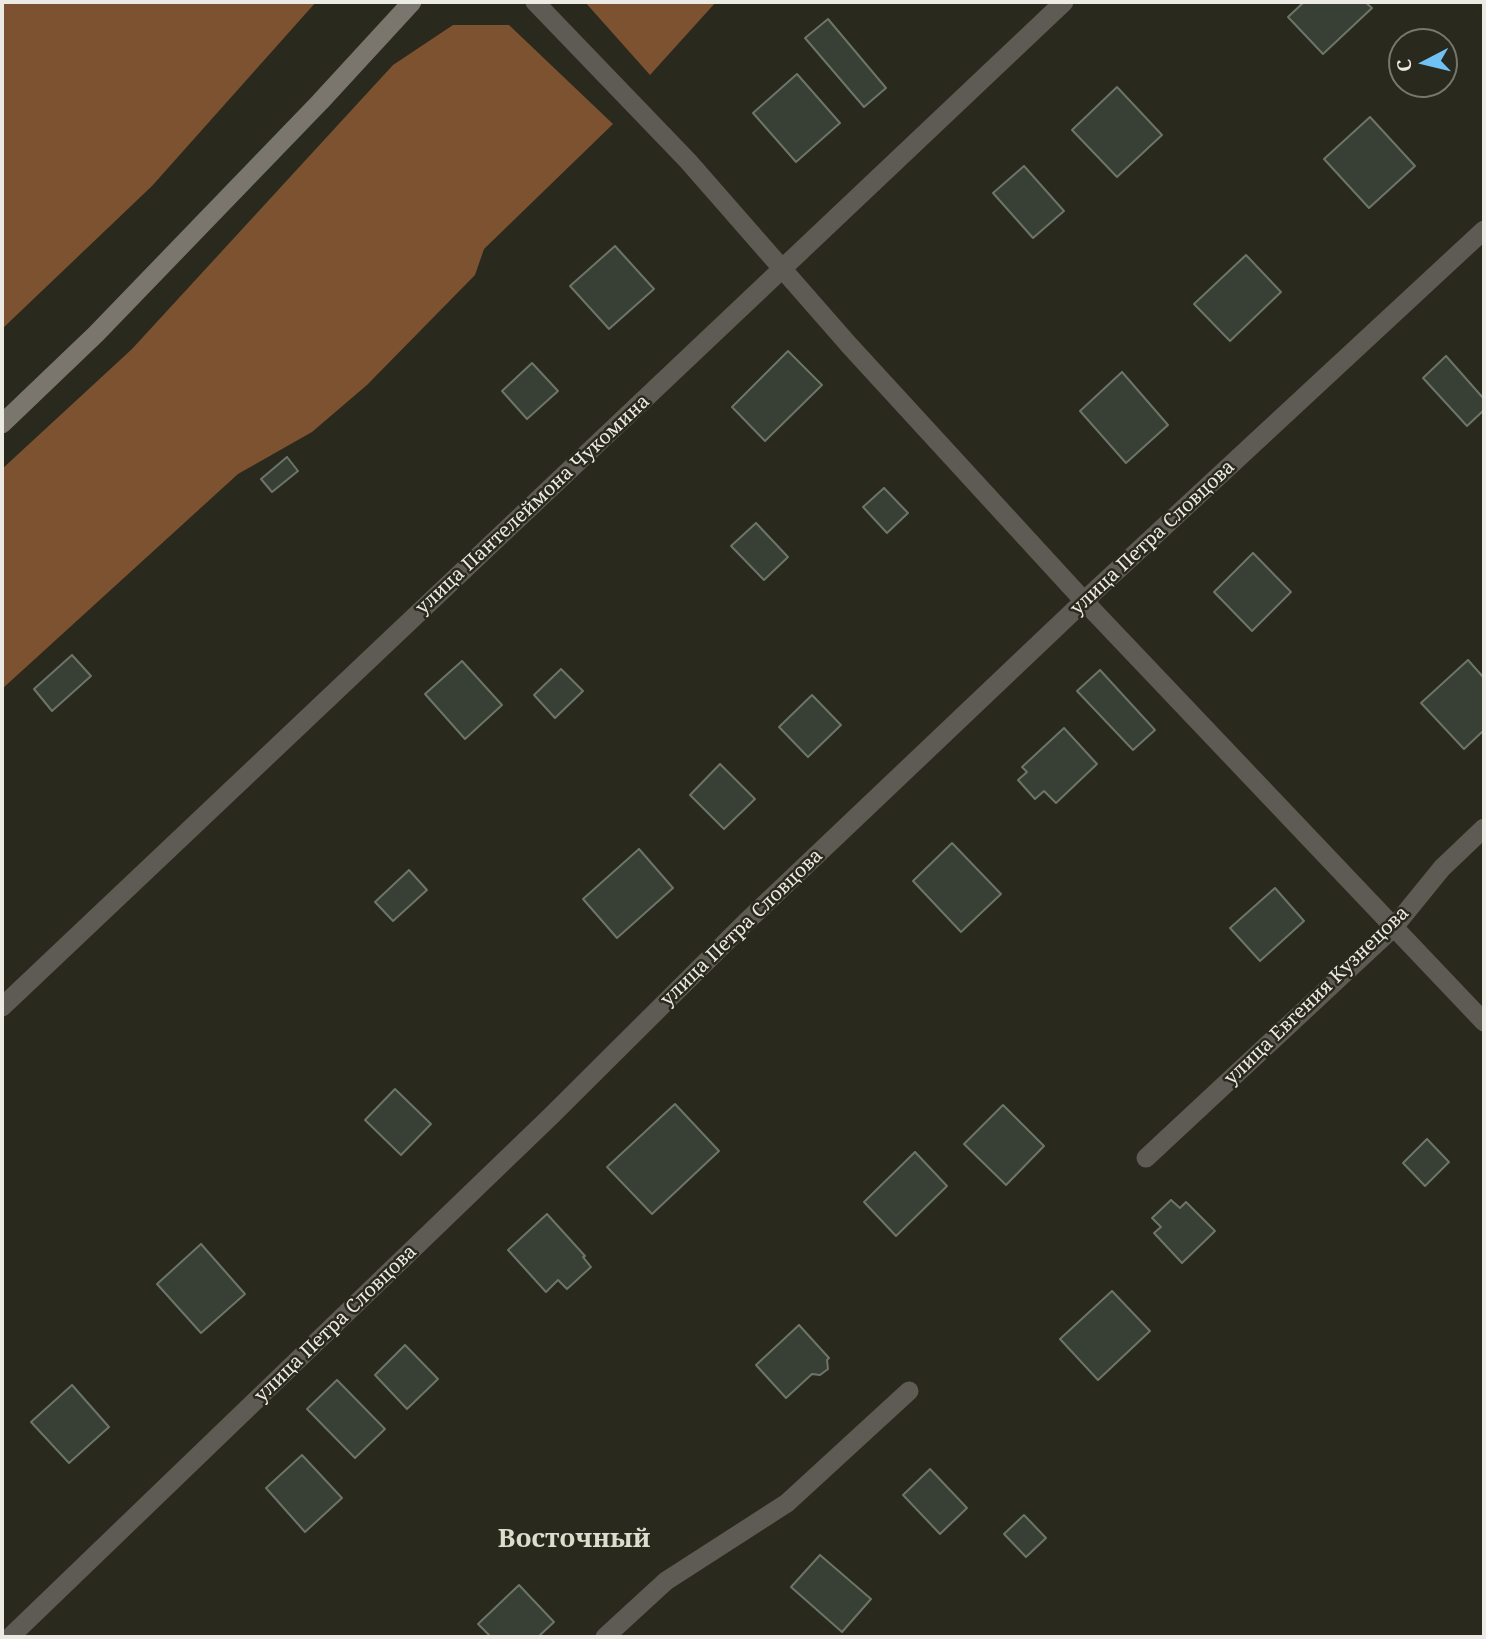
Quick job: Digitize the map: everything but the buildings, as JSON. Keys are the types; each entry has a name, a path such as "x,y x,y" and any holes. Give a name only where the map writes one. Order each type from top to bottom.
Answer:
{"main road":[{"path":"2,424 96,334 320,102 412,2"}],"street":[{"path":"535,2 688,161 1084,601 1484,1022"},
{"name":"улица Пантелеймона Чукомина","path":"2,1006 1064,2"},
{"name":"улица Петра Словцова","path":"10,1637 541,1126 745,923 1084,601 1484,230"},
{"name":"улица Евгения Кузнецова","path":"1146,1158 1394,927 1442,868 1484,828"},
{"path":"605,1637 666,1581 787,1503 909,1391"}],"shaded area":[{"path":"2,2 316,2 152,186 2,329"},
{"path":"585,2 716,2 650,75"},
{"path":"453,25 509,25 613,124 484,249 475,275 367,385 312,432 238,474 2,689 2,469 132,349 393,65"}],"district":[{"name":"Восточный","path":"574,1540"}]}
